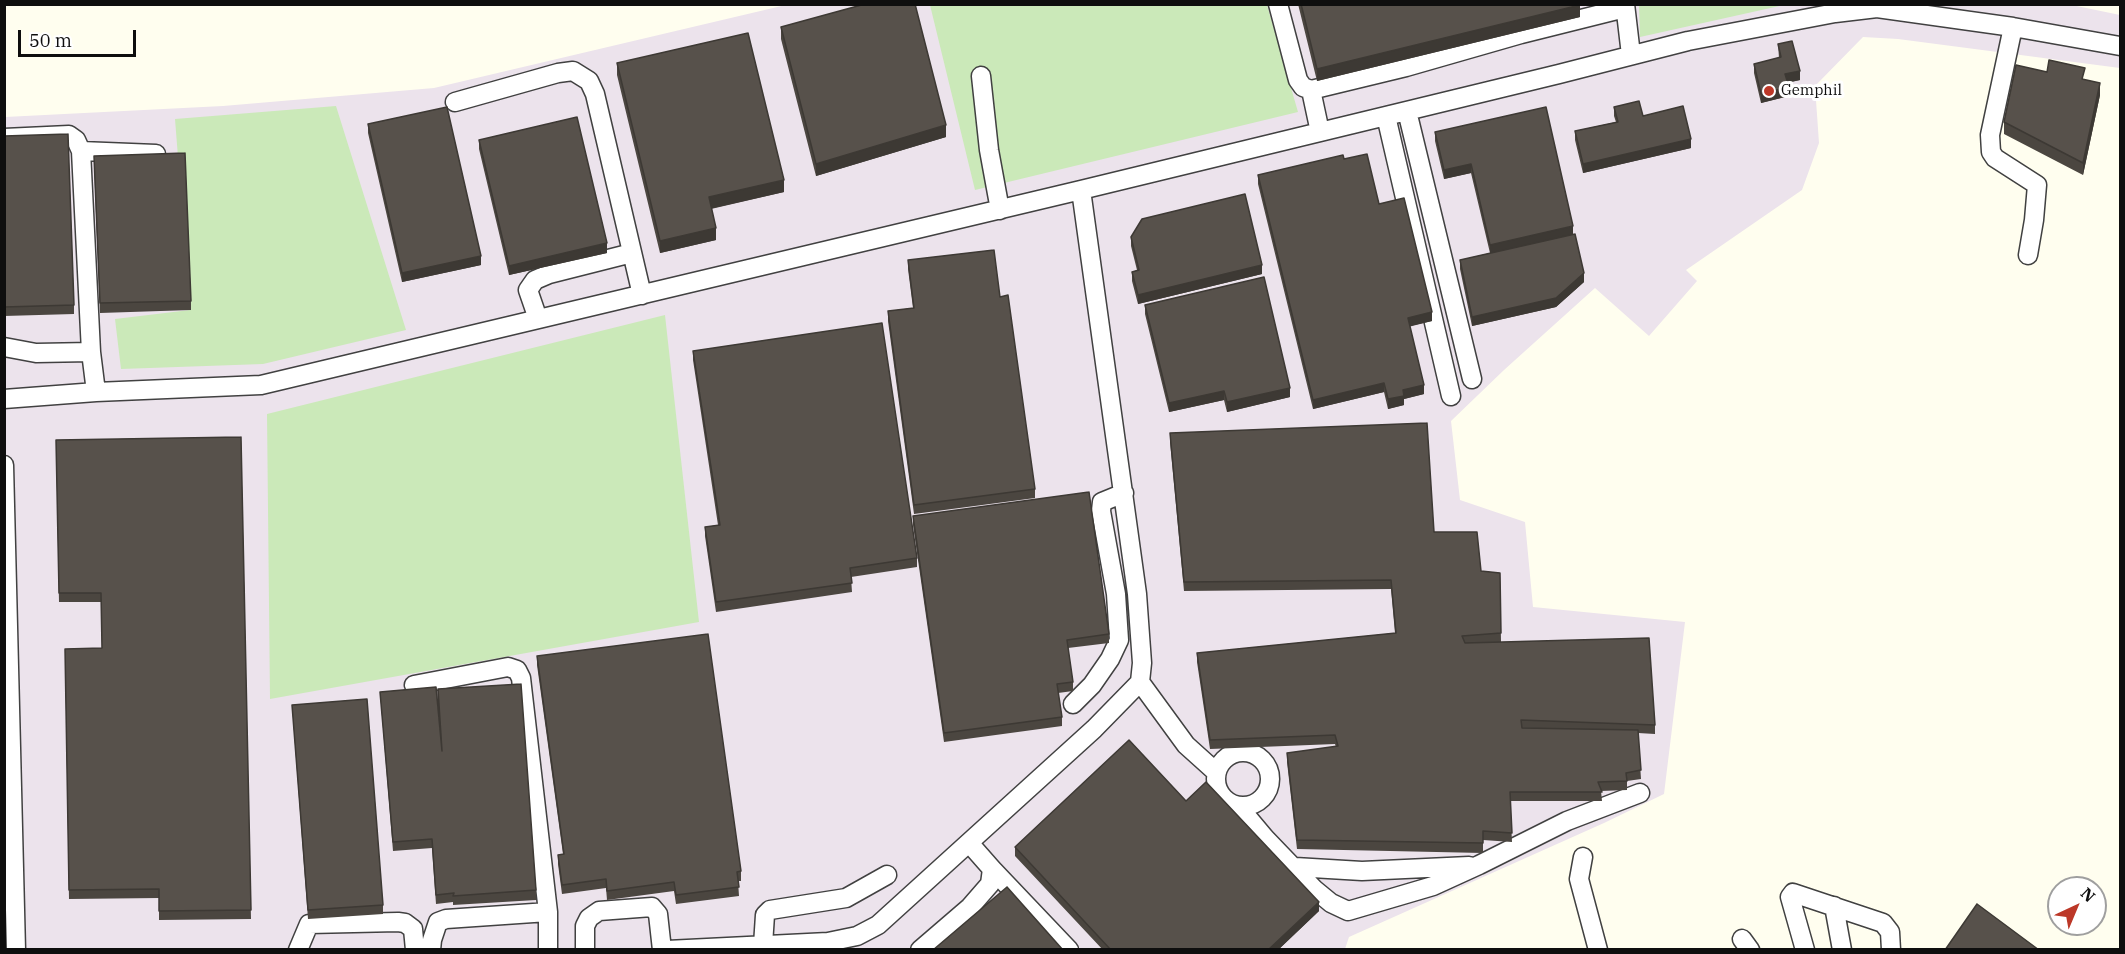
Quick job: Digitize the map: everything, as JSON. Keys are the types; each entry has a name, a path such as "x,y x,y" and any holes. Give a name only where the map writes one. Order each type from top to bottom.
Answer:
{"street":[{"path":"1278,4 1298,80 1303,87 1311,90 1406,67 1625,6 1632,55"},
{"path":"4,399 96,392 261,385 1000,210 1688,41 1835,13 1877,8 2013,27 2121,46"},
{"path":"2013,27 1990,135 1991,152 1995,158 2037,185 2028,255"},
{"path":"455,102 558,73 573,71 589,81 595,94 642,295"},
{"path":"981,76 989,150 1000,210"},
{"path":"1311,90 1320,132"},
{"path":"1407,111 1472,379"},
{"path":"1386,116 1451,396"},
{"path":"4,138 69,135 76,140 81,151 91,352 96,392"},
{"path":"81,151 156,154"},
{"path":"585,950 585,926 589,918 599,912 652,907 658,914 664,950 763,945 811,947 842,945 878,925 970,844 1094,729 1140,682 1142,663 1137,594 1081,190"},
{"path":"538,319 528,290 535,280 549,274 632,254"},
{"path":"4,347 36,353 91,352"},
{"path":"4,465 10,887 16,950"},
{"path":"1073,704 1092,685 1110,659 1119,640 1116,594 1101,511 1102,502 1124,493"},
{"path":"414,685 508,667 517,670 521,678 548,912 548,950"},
{"path":"1140,682 1186,745 1216,772"},
{"path":"1239,807 1255,804 1266,794 1270,779 1266,764 1254,754 1238,752 1224,759 1216,772 1220,795 1239,807 1314,889 1331,903 1348,911 1433,886 1567,821 1640,793"},
{"path":"970,844 1069,950"},
{"path":"1583,857 1579,879 1598,950"},
{"path":"1295,867 1362,871 1479,865"},
{"path":"920,950 970,908 990,884 992,869"},
{"path":"763,945 765,915 770,910 846,898 887,875"},
{"path":"1805,950 1790,897 1793,893 1883,923 1890,932 1892,950"},
{"path":"1834,906 1842,950"},
{"path":"431,950 438,922 446,919 548,912"},
{"path":"298,950 309,924 398,922 405,923 412,929 415,950"}],"shaded area":[{"path":"790,4 2067,4 2120,15 2120,68 1898,39 1863,37 1815,86 1819,143 1802,190 1686,270 1697,281 1649,336 1595,288 1451,421 1460,500 1525,522 1533,607 1685,622 1664,794 1349,937 1345,949 5,950 5,117 223,106 434,88"}],"green space":[{"path":"1639,4 1784,5 1640,37"},
{"path":"930,5 1267,5 1298,112 975,190"},
{"path":"336,106 406,330 263,364 121,369 115,319 190,310 175,119"},
{"path":"665,315 699,622 270,699 267,414"}],"building":[{"path":"865,4 915,4 946,125 816,164 781,27"},
{"path":"1301,4 1580,4 1580,5 1317,69"},
{"path":"748,33 784,180 709,197 716,228 660,241 617,63"},
{"path":"1792,41 1800,71 1785,74 1789,87 1761,94 1754,64 1781,57 1778,44"},
{"path":"2049,60 2085,68 2082,79 2100,83 2083,163 2004,122 2016,65 2047,72"},
{"path":"1639,101 1643,116 1683,106 1691,139 1583,164 1575,131 1618,122 1614,107"},
{"path":"447,107 481,256 402,273 368,124"},
{"path":"1546,107 1573,226 1490,245 1471,164 1444,170 1435,132"},
{"path":"577,117 607,243 509,266 479,140"},
{"path":"68,134 74,305 4,307 4,136"},
{"path":"185,153 191,301 100,303 94,156"},
{"path":"1367,154 1379,204 1404,198 1432,312 1408,318 1424,385 1403,390 1404,396 1388,399 1384,383 1313,400 1258,175 1343,155 1344,159"},
{"path":"1245,194 1262,265 1138,295 1132,272 1139,270 1131,237 1142,219"},
{"path":"1575,234 1584,273 1556,298 1472,317 1460,260"},
{"path":"994,250 1000,297 1008,295 1035,489 914,505 888,311 914,308 908,260"},
{"path":"1264,277 1290,388 1227,402 1224,391 1169,403 1145,305"},
{"path":"882,323 917,558 850,568 852,583 716,602 705,527 720,525 693,351"},
{"path":"1427,423 1434,532 1477,532 1481,571 1500,573 1501,633 1462,636 1465,643 1649,638 1655,725 1521,720 1522,728 1638,730 1641,770 1626,773 1627,781 1598,782 1602,792 1510,792 1512,833 1483,831 1483,843 1297,840 1287,753 1338,746 1335,735 1210,740 1197,653 1396,633 1391,580 1184,582 1170,433"},
{"path":"241,437 251,910 159,911 159,889 69,890 65,649 102,648 101,593 59,593 56,440"},
{"path":"1089,492 1109,634 1067,640 1073,682 1057,684 1062,717 944,733 913,516"},
{"path":"708,634 741,871 737,872 739,887 676,895 674,882 607,891 606,879 562,885 558,855 564,854 537,656"},
{"path":"521,684 536,890 453,896 454,893 436,895 432,839 393,842 380,692 436,687 442,751 438,689"},
{"path":"367,699 383,905 308,910 292,705"},
{"path":"1129,740 1186,801 1206,782 1319,902 1268,950 1111,950 1015,847"},
{"path":"1007,887 1063,950 933,950"},
{"path":"1977,904 2039,950 1945,950"}],"place":[{"name":"Gemphil","path":"1769,91"}]}
